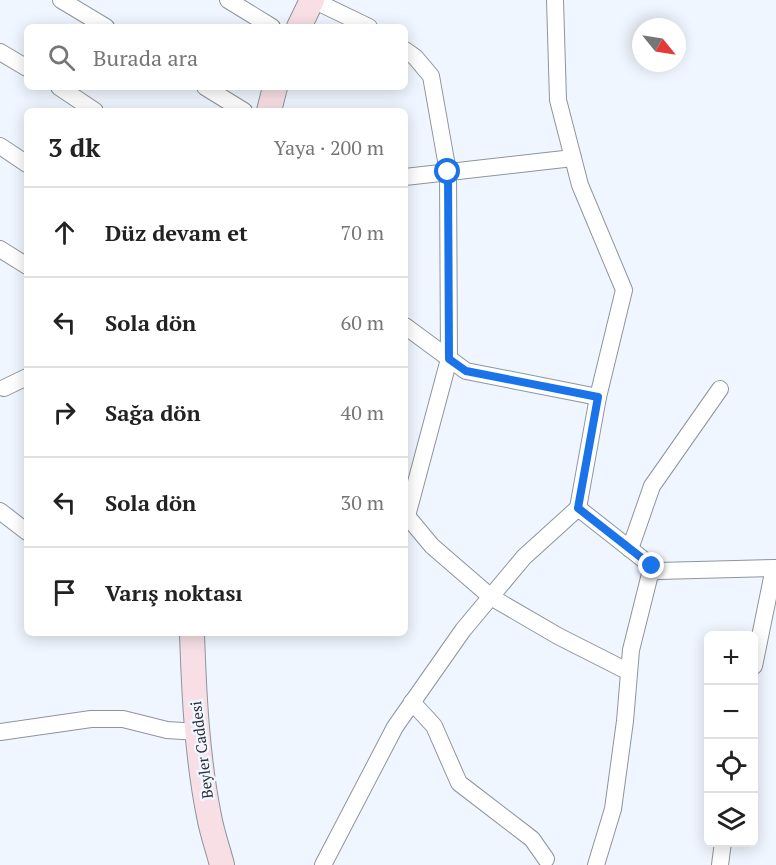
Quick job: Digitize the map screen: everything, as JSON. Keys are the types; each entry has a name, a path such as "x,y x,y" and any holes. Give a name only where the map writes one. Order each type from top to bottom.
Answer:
{"street":[{"path":"62,0 101,24"},
{"path":"228,0 267,24"},
{"path":"301,24 313,0 363,24"},
{"path":"323,865 395,727 463,630 524,557 578,508 598,397 624,290 580,184 558,100 555,0"},
{"path":"0,52 24,66"},
{"path":"408,52 431,76 448,172 449,359 408,509"},
{"path":"64,90 90,108"},
{"path":"210,90 239,108"},
{"path":"270,108 274,90"},
{"path":"0,146 24,162"},
{"path":"408,177 573,158"},
{"path":"0,249 24,264"},
{"path":"408,328 466,371 598,397"},
{"path":"4,387 24,378"},
{"path":"630,549 652,486 720,389"},
{"path":"578,508 658,571 775,568 758,644"},
{"path":"0,511 24,530"},
{"path":"408,518 432,546 491,597 558,636 629,672"},
{"path":"596,865 613,809 625,721 631,650 652,566"},
{"name":"Beyler Caddesi","path":"192,636 198,732 209,817 222,865"},
{"path":"412,702 434,726 459,783 532,839 546,859"},
{"path":"0,732 91,719 123,719 167,730 198,732"},
{"path":"720,865 722,847"}],"route":[{"path":"448,172 449,359 466,371 598,397 578,508 652,566"}]}
